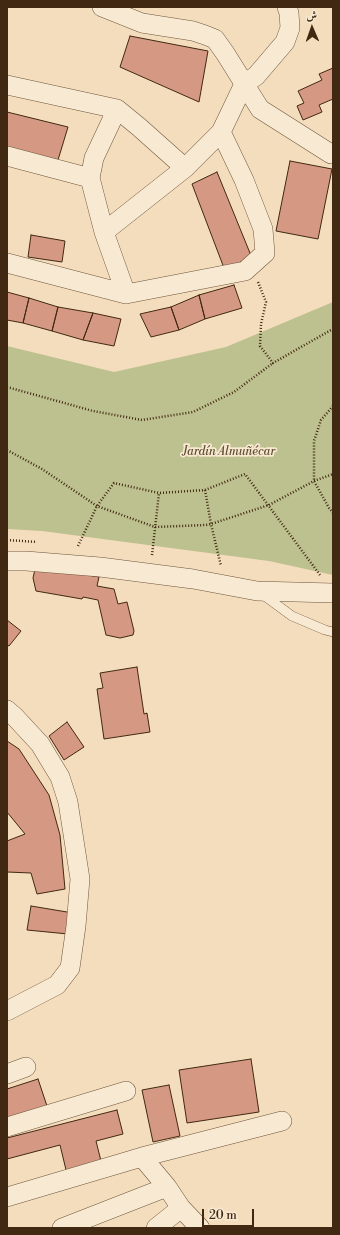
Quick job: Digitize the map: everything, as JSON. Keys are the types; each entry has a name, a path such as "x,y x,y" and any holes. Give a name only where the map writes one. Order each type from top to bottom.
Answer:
{"street":[{"path":"102,7 142,23 193,31 215,39 260,109 331,154"},
{"path":"104,232 185,168 221,132 244,84 256,76 285,42 290,28 287,7"},
{"path":"7,85 117,110 139,127 185,168"},
{"path":"117,110 94,158 90,178 104,232 126,294"},
{"path":"7,263 126,294 245,271 265,253 263,229 244,180 221,132"},
{"path":"7,156 90,178"},
{"path":"7,561 26,561 100,567 193,579 257,591 328,585"},
{"path":"7,710 40,744 60,777 68,802 80,879 76,926 70,968 57,985 7,1011"},
{"path":"7,1074 26,1067"},
{"path":"7,1127 126,1091"},
{"path":"7,1197 142,1157 282,1121"},
{"path":"142,1157 167,1187 181,1208 200,1228"},
{"path":"62,1228 167,1187"},
{"path":"156,1228 181,1208"}],"lane":[{"path":"257,591 292,616 333,632"}],"path":[{"path":"252,265 266,302 261,324 260,346 273,363"},
{"path":"7,387 93,411 142,420 192,412 234,392 273,363 331,330"},
{"path":"333,406 321,420 314,441 314,481 328,508 333,513"},
{"path":"7,450 42,469 97,506 155,527 211,524 269,505 314,481 333,474"},
{"path":"78,546 97,506 114,483 159,493 205,490 245,474 328,585"},
{"path":"205,490 211,524 222,567"},
{"path":"152,560 159,493"}],"green space":[{"name":"Jardín Almuñécar","path":"333,302 333,575 269,561 42,531 7,529 7,346 114,372 226,347"}],"building":[{"path":"130,36 208,51 199,102 120,67"},
{"path":"333,68 333,99 319,105 322,112 303,120 297,106 304,103 298,91 322,80 319,74"},
{"path":"7,112 68,127 58,160 7,147"},
{"path":"290,161 332,169 318,239 276,231"},
{"path":"217,172 252,258 224,268 192,184"},
{"path":"31,235 65,241 62,262 28,257"},
{"path":"234,285 242,308 205,319 199,295"},
{"path":"7,292 29,298 23,323 7,320"},
{"path":"199,295 205,319 179,330 171,307"},
{"path":"29,298 58,307 52,331 23,323"},
{"path":"58,307 93,313 83,340 52,331"},
{"path":"171,307 179,330 151,337 140,314"},
{"path":"93,313 121,319 114,346 83,340"},
{"path":"36,565 99,577 97,586 114,589 118,604 127,602 134,631 133,635 120,638 106,635 98,600 83,597 82,599 36,591 33,578"},
{"path":"7,620 21,631 9,646 7,645"},
{"path":"137,667 144,714 147,713 150,732 104,739 97,689 103,688 100,673"},
{"path":"67,722 84,747 64,760 49,736"},
{"path":"7,741 19,749 49,795 60,835 65,889 37,894 31,873 7,872 7,841 25,834 7,812"},
{"path":"31,906 73,913 68,934 27,930"},
{"path":"251,1059 259,1112 187,1123 179,1070"},
{"path":"38,1079 47,1106 7,1120 7,1089"},
{"path":"169,1085 180,1136 153,1142 142,1090"},
{"path":"117,1110 123,1134 96,1141 102,1165 67,1174 60,1145 7,1159 7,1138"}]}
